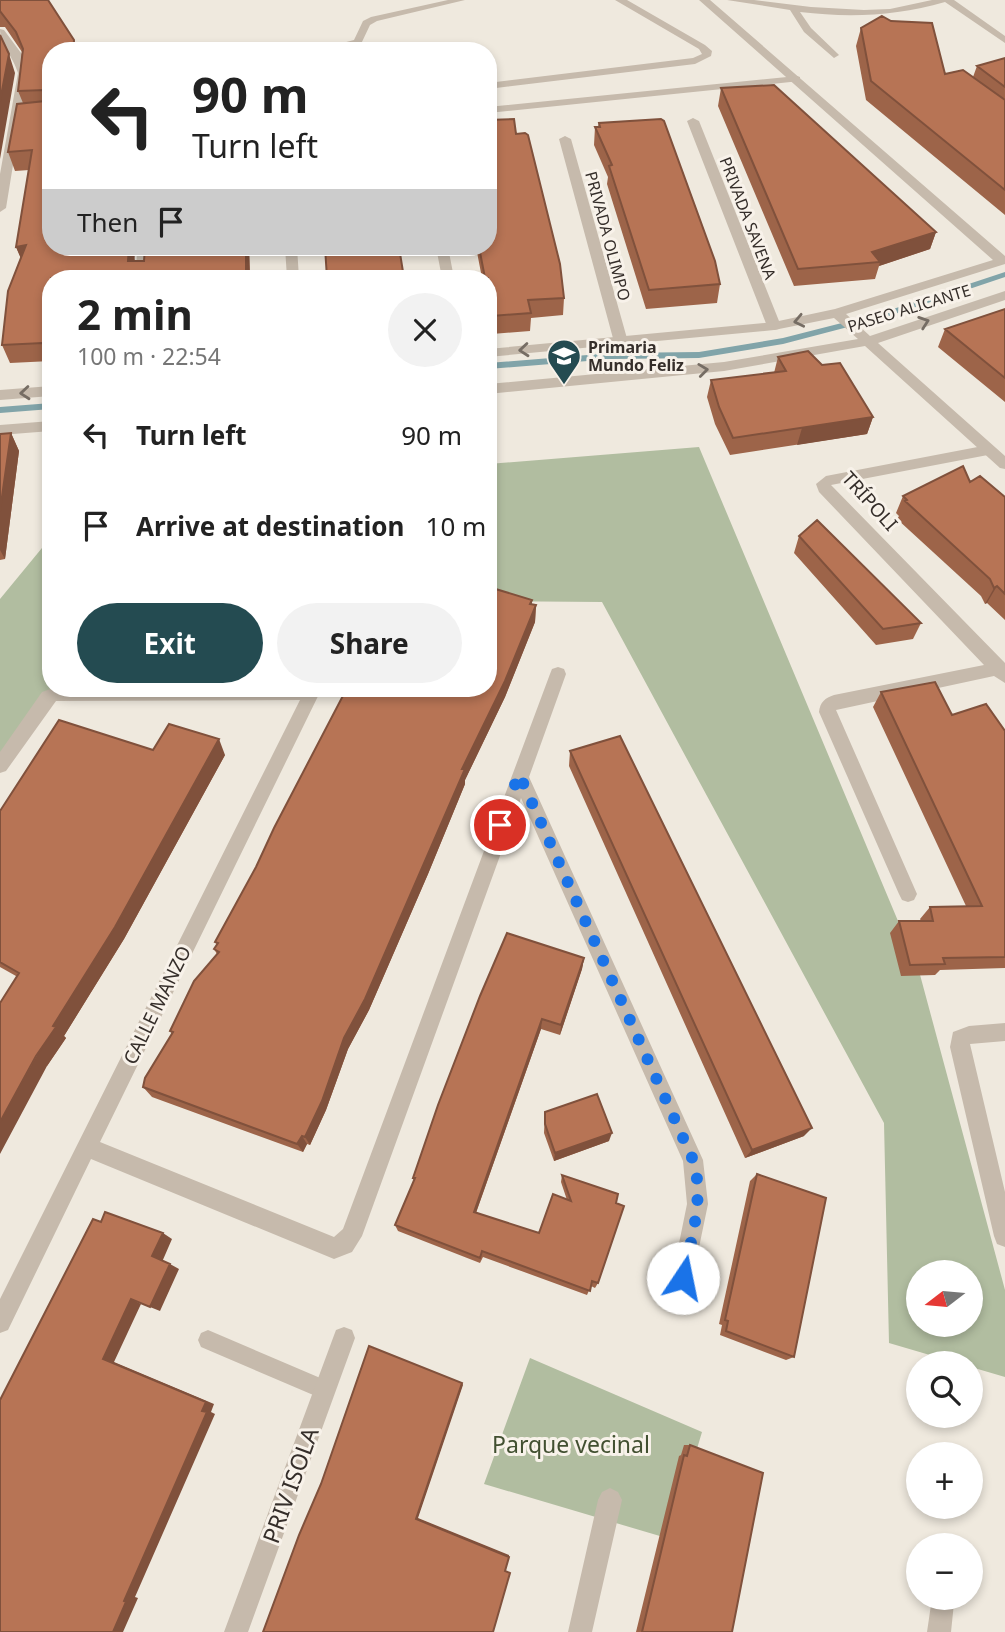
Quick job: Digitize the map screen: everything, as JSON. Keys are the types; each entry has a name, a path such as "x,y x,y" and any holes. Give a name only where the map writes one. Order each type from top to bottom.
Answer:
{"street":[{"path":"704,0 1004,261"},
{"path":"0,32 23,64 21,116 3,169 0,208"},
{"name":"PRIVADA SAVENA","path":"693,121 774,327"},
{"name":"PRIVADA OLIMPO","path":"565,139 621,342"},
{"name":"PASEO ALICANTE","path":"497,352 774,327 837,313 1004,261"},
{"name":"PASEO ALICANTE","path":"497,388 691,372 760,363 866,342 1005,295"},
{"path":"837,313 866,342 1005,464"},
{"path":"0,395 42,392"},
{"path":"0,430 42,427"},
{"name":"TRÍPOLI","path":"988,450 826,481 823,484 1003,672"},
{"name":"TRÍPOLI","path":"908,894 827,712 828,706 834,702 1003,672"},
{"path":"86,1147 334,1248 344,1244 351,1236 558,674"},
{"path":"0,766 48,697"},
{"name":"CALLE MANZO","path":"0,1322 309,697"},
{"path":"519,774 693,1160 699,1179 699,1197 683,1278"},
{"path":"1005,1032 969,1035 960,1039 1005,1236"},
{"name":"PRIV ISOLA","path":"236,1632 344,1338"},
{"path":"580,1632 610,1500"},
{"path":"939,1632 941,1610"}],"lane":[{"path":"358,42 366,23 374,19 460,0"},
{"path":"497,85 695,61 706,56 707,51 702,47 620,0"},
{"path":"732,0 793,8 886,13 918,9 942,0"},
{"path":"948,0 1005,40"},
{"path":"793,8 807,30 834,55"},
{"path":"497,109 797,79"},
{"path":"208,1340 325,1390"}],"green space":[{"path":"699,447 919,971 1005,1290 1005,1377 983,1371 983,1351 916,1351 889,1343 884,1123 602,602 497,601 497,463"},
{"path":"42,548 42,697 47,697 0,755 0,599"},
{"name":"Parque vecinal","path":"530,1358 702,1432 670,1539 484,1484"}],"building":[{"path":"0,0 48,0 74,40 42,42 42,90 18,91 23,49 16,32 0,11"},
{"path":"882,16 891,21 932,23 945,74 963,70 1005,100 1005,190 871,81 861,28"},
{"path":"0,35 9,54 0,101"},
{"path":"1005,58 1005,87 977,66"},
{"path":"774,85 936,232 872,252 880,262 798,269 721,88"},
{"path":"42,101 42,256 128,256 128,261 144,261 144,256 246,256 246,270 42,270 42,343 2,345 8,291 26,245 16,247 32,150 8,152 17,104"},
{"path":"514,119 516,134 528,135 560,264 564,298 528,300 531,313 497,316 497,270 483,270 481,256 497,256 497,120"},
{"path":"661,119 715,261 720,284 649,290 609,166 612,165 595,127 600,127 599,123"},
{"path":"326,256 400,256 403,270 326,270"},
{"path":"1005,309 1005,378 945,329"},
{"path":"808,351 822,365 840,363 873,417 733,438 711,380 786,371 778,357"},
{"path":"11,433 0,511 0,434"},
{"path":"963,466 970,482 980,476 1005,497 1005,594 997,586 994,588 990,579 905,501 907,500 903,496"},
{"path":"817,520 921,623 883,629 799,536"},
{"path":"497,589 532,600 530,604 536,605 505,681 462,769 465,769 365,999 344,1038 322,1101 305,1137 302,1136 297,1144 143,1087 145,1078 173,1032 170,1031 194,981 219,952 214,949 218,943 215,942 342,697 497,697"},
{"path":"935,682 952,715 986,704 1005,731 1005,957 943,958 945,964 910,965 899,921 933,921 930,907 982,906 881,692"},
{"path":"59,720 153,750 169,724 219,739 115,927 53,1026 56,1027 36,1056 0,1122 0,1003 19,973 0,962 0,811"},
{"path":"620,736 812,1128 752,1150 570,751"},
{"path":"507,933 584,958 561,1025 542,1019 474,1212 539,1233 553,1194 571,1201 562,1175 618,1194 616,1203 624,1206 598,1283 592,1281 590,1291 482,1251 480,1258 395,1225 415,1178 438,1105"},
{"path":"597,1094 612,1133 555,1153 545,1124 545,1112"},
{"path":"757,1174 826,1198 794,1357 726,1331 728,1321 725,1320"},
{"path":"105,1212 163,1233 152,1256 170,1264 150,1307 131,1299 103,1359 206,1402 202,1411 207,1412 113,1632 0,1632 0,1400 93,1219 101,1222"},
{"path":"369,1346 462,1383 416,1519 509,1557 505,1571 510,1573 493,1632 263,1632 321,1484"},
{"path":"690,1445 763,1473 732,1632 642,1632 684,1455 687,1456"}],"waterway":[{"path":"497,365 612,356 699,355 783,341 883,315 1005,274"},
{"path":"0,410 42,407"}],"place":[{"name":"Primaria Mundo Feliz","path":"564,386"}],"route":[{"path":"500,825 519,774 693,1160 699,1179 699,1197 683,1278"}]}
